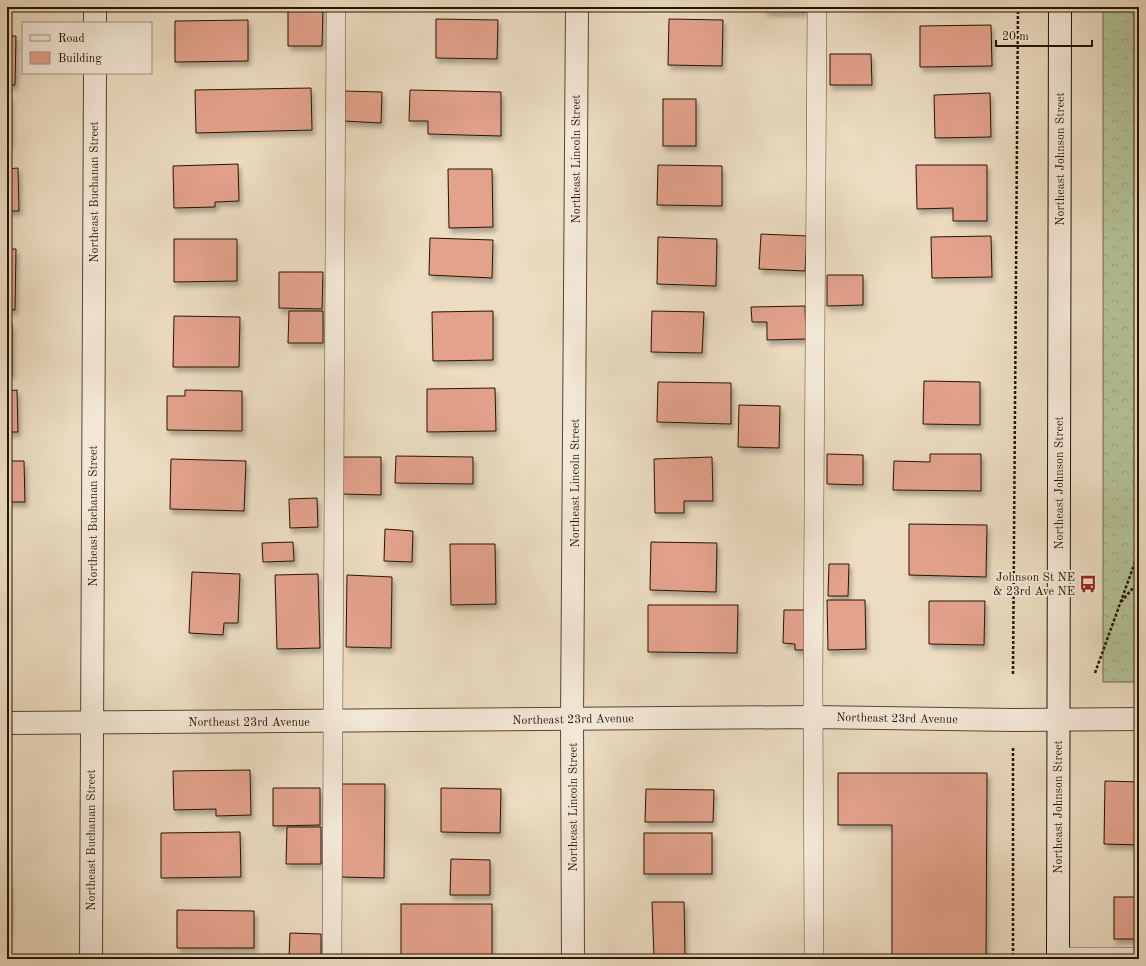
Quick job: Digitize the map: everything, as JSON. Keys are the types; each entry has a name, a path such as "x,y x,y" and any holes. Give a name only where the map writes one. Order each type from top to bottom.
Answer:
{"street":[{"path":"95,7 95,22"},
{"name":"Northeast Lincoln Street","path":"573,959 572,719 577,7"},
{"name":"Northeast Johnson Street","path":"1058,958 1060,7"},
{"name":"Northeast Buchanan Street","path":"91,959 95,74"},
{"name":"Northeast 23rd Avenue","path":"7,723 332,722 812,717 1059,720 1139,719"}],"lane":[{"path":"332,959 336,7"},
{"path":"814,959 812,717 816,7"},
{"path":"1058,958 1139,957"}],"path":[{"path":"1013,674 1018,7"},
{"path":"1095,673 1139,551"},
{"path":"1120,604 1139,581"},
{"path":"1013,748 1013,959"}],"green space":[{"path":"1103,7 1139,7 1139,682 1103,682"}],"building":[{"path":"288,7 323,7 322,46 288,46"},
{"path":"765,7 805,7 805,12 765,11"},
{"path":"436,19 498,20 497,59 436,58"},
{"path":"669,19 723,20 722,66 668,65"},
{"path":"248,20 248,61 175,62 175,21"},
{"path":"991,25 992,66 920,67 920,26"},
{"path":"7,36 16,36 15,85 7,85"},
{"path":"830,54 871,54 872,85 830,85"},
{"path":"311,88 312,130 196,133 195,90"},
{"path":"410,90 501,92 501,136 428,134 428,121 409,121"},
{"path":"344,91 382,92 381,123 343,121"},
{"path":"990,93 991,137 935,138 934,95"},
{"path":"7,96 10,96 11,143 7,143"},
{"path":"663,99 696,99 696,146 663,146"},
{"path":"238,164 239,201 215,202 215,207 174,208 173,166"},
{"path":"658,165 722,166 722,206 657,205"},
{"path":"916,165 987,165 987,221 953,221 953,208 917,209"},
{"path":"18,168 19,211 7,211 7,169"},
{"path":"448,169 492,169 493,227 449,228"},
{"path":"761,234 807,236 805,271 759,269"},
{"path":"991,236 992,277 932,278 931,237"},
{"path":"658,237 717,239 716,286 657,284"},
{"path":"430,238 493,240 492,278 429,275"},
{"path":"174,239 237,239 237,281 174,282"},
{"path":"7,249 16,249 15,310 7,309"},
{"path":"279,272 323,272 322,309 279,308"},
{"path":"827,275 863,275 863,305 827,306"},
{"path":"805,306 806,339 767,340 767,322 752,322 751,307"},
{"path":"289,311 323,311 323,343 288,343"},
{"path":"493,311 493,360 433,361 432,312"},
{"path":"652,311 704,312 702,353 651,352"},
{"path":"174,316 240,317 239,367 173,367"},
{"path":"7,324 12,324 12,375 7,375"},
{"path":"924,381 980,382 980,425 923,424"},
{"path":"658,382 731,383 731,424 657,422"},
{"path":"495,388 496,431 427,432 427,389"},
{"path":"17,390 18,432 7,432 7,391"},
{"path":"185,390 242,391 242,431 167,430 167,396 185,396"},
{"path":"739,405 780,406 779,448 738,447"},
{"path":"827,454 863,455 863,485 827,484"},
{"path":"930,454 981,454 981,491 893,490 894,461 930,462"},
{"path":"396,456 473,457 473,484 395,483"},
{"path":"343,457 381,457 381,495 343,494"},
{"path":"712,457 713,501 684,501 684,513 655,513 654,459"},
{"path":"171,459 246,461 244,511 170,509"},
{"path":"7,461 24,461 25,502 7,502"},
{"path":"317,498 318,527 290,528 289,499"},
{"path":"909,524 987,525 986,577 909,575"},
{"path":"385,529 413,531 412,562 384,561"},
{"path":"293,542 294,561 263,562 262,543"},
{"path":"651,542 717,543 716,592 650,590"},
{"path":"450,544 495,544 496,604 451,605"},
{"path":"829,564 849,564 848,596 828,596"},
{"path":"192,572 240,574 238,623 224,623 223,635 189,633"},
{"path":"318,574 320,648 277,649 275,575"},
{"path":"347,575 392,577 391,648 346,647"},
{"path":"827,600 865,600 866,649 828,650"},
{"path":"929,601 985,601 984,645 929,644"},
{"path":"648,605 738,605 737,653 648,652"},
{"path":"784,610 805,610 805,650 795,650 795,644 783,643"},
{"path":"250,770 251,815 216,816 216,809 174,810 173,771"},
{"path":"838,773 987,773 986,958 892,958 892,825 838,825"},
{"path":"1105,781 1139,782 1139,845 1104,844"},
{"path":"342,784 385,784 384,878 341,877"},
{"path":"273,788 320,788 320,825 273,826"},
{"path":"441,788 501,789 500,833 441,832"},
{"path":"646,789 714,790 713,822 645,822"},
{"path":"287,827 321,827 321,864 286,864"},
{"path":"240,832 241,877 161,878 161,833"},
{"path":"644,833 712,833 712,874 644,874"},
{"path":"451,859 490,860 490,895 450,895"},
{"path":"7,884 10,884 9,934 7,934"},
{"path":"1114,897 1139,897 1139,939 1114,939"},
{"path":"652,902 684,902 685,956 654,957"},
{"path":"401,904 492,904 492,959 401,959"},
{"path":"177,910 254,911 254,948 177,948"},
{"path":"290,933 321,934 321,959 289,959"}],"place":[{"name":"Johnson St NE & 23rd Ave NE","path":"1088,584"}]}
